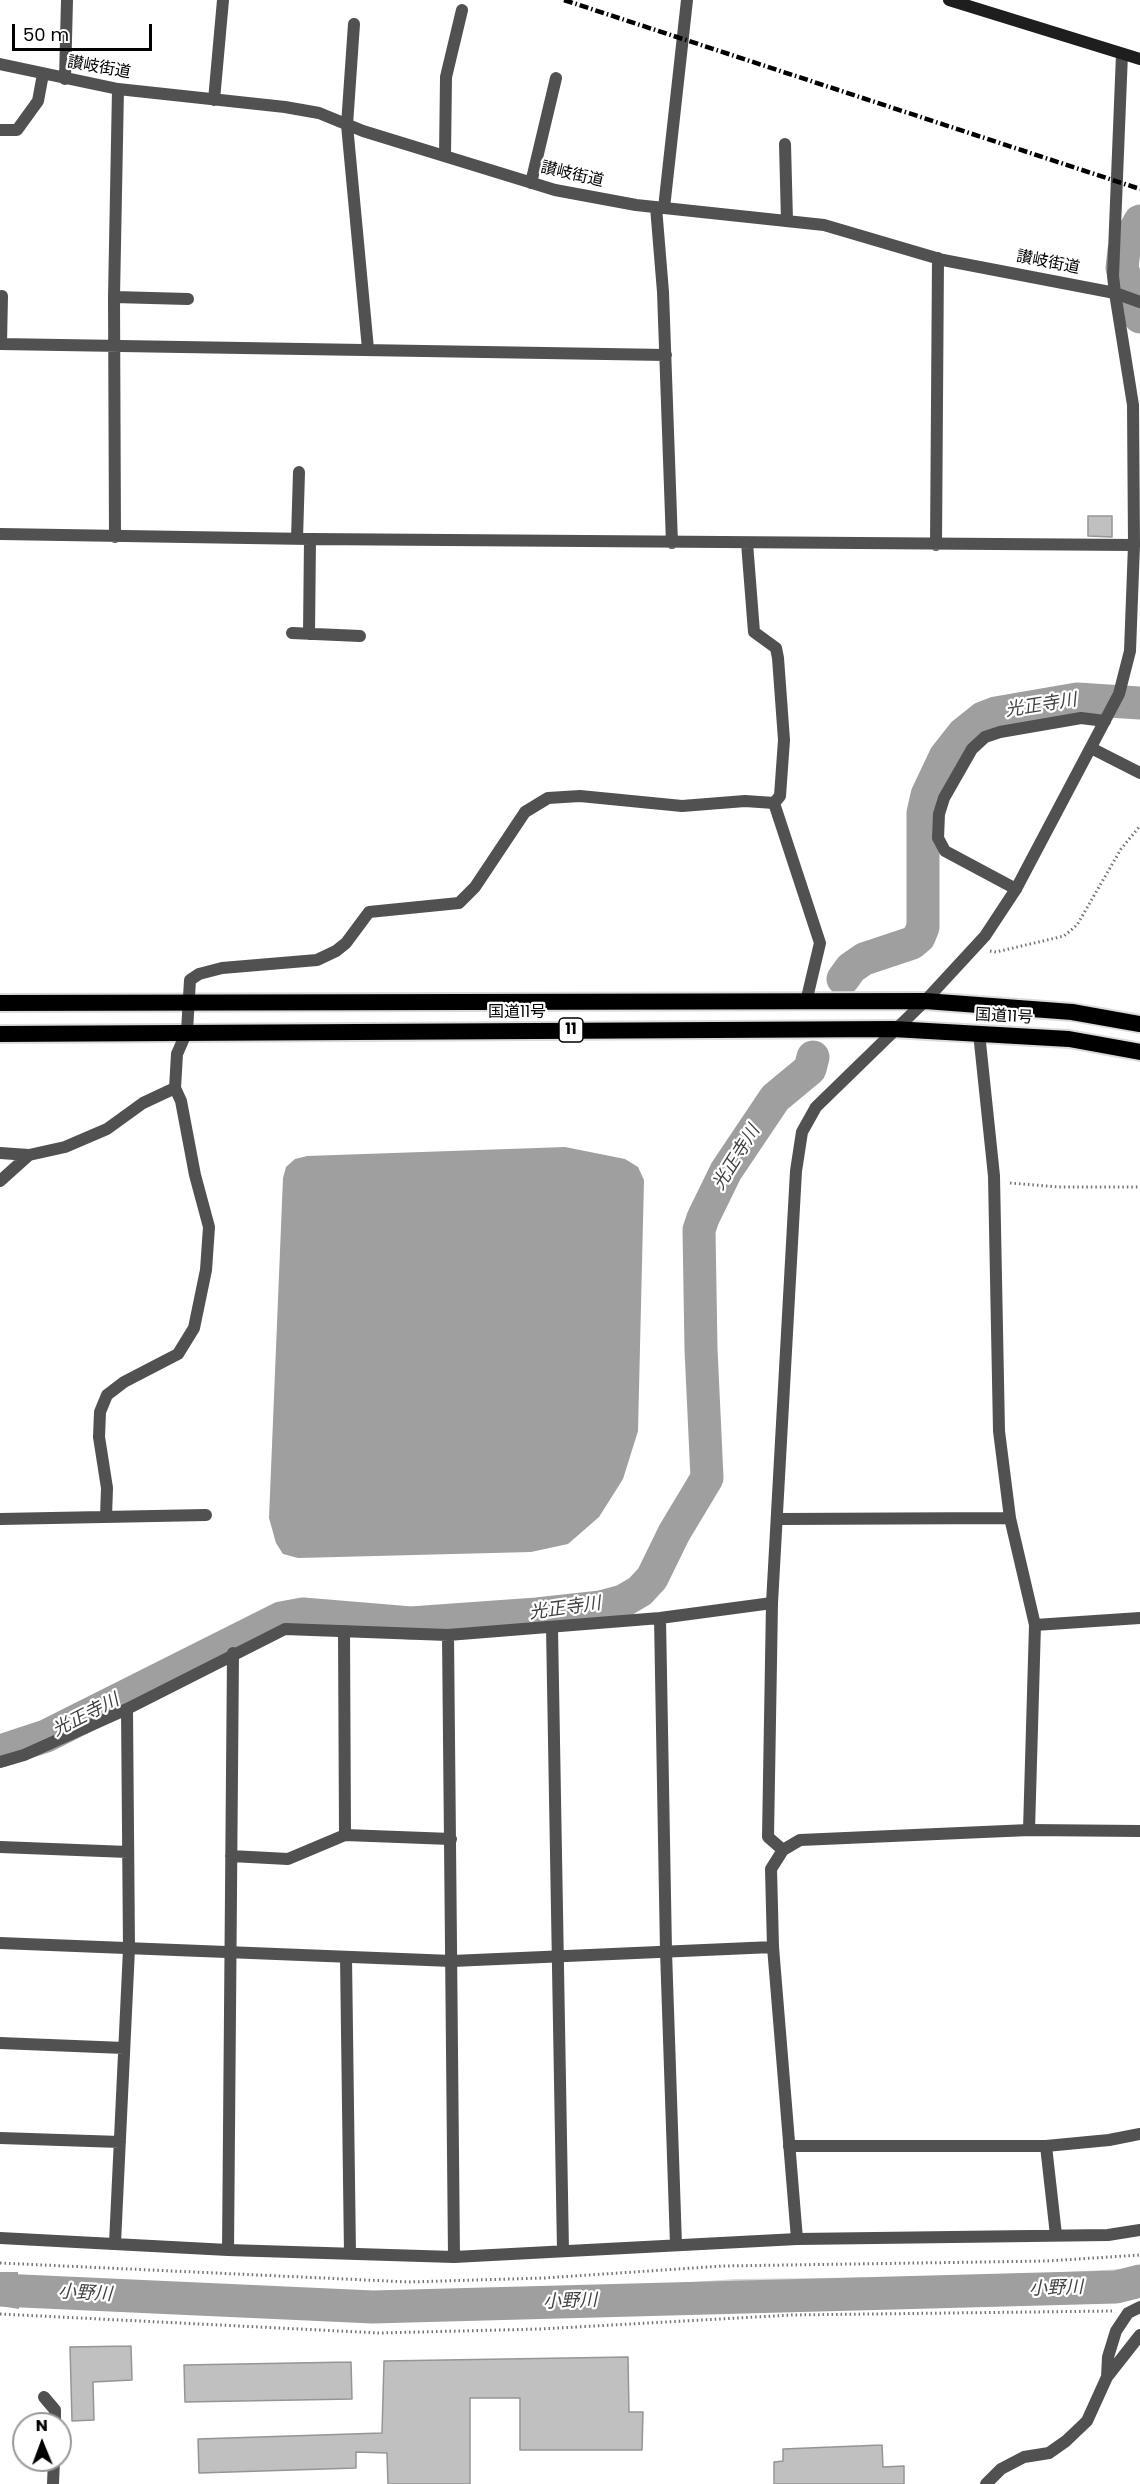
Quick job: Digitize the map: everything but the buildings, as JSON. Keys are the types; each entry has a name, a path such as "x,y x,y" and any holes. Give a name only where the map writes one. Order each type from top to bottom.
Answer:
{"highway":[{"name":"国道11号","path":"0,1003 187,1005 925,1000 1072,1012 1140,1024"},
{"name":"国道11号","path":"0,1034 187,1031 893,1029 1069,1039 1140,1052"}],"main road":[{"path":"948,0 1140,59"}],"street":[{"path":"65,79 68,0"},
{"path":"214,100 223,0"},
{"path":"672,543 660,207 687,0"},
{"path":"446,156 446,76 462,10"},
{"path":"354,24 347,125 368,349"},
{"path":"783,1850 768,1838 772,1603 796,1171 802,1132 816,1107 925,1000 974,947 1016,889 1119,694 1135,645 1134,405 1113,276 1122,54"},
{"name":"讃岐街道","path":"0,64 118,89 285,107 319,113 347,125 531,183 597,199 824,225 938,258 1115,293 1140,302"},
{"path":"0,130 17,130 38,101 43,74"},
{"path":"531,183 556,78"},
{"path":"115,537 114,297 118,89"},
{"path":"785,144 787,221"},
{"path":"936,546 938,258"},
{"path":"2,296 1,344 666,355"},
{"path":"114,297 188,298"},
{"path":"297,539 299,472"},
{"path":"0,534 936,546 1134,545"},
{"path":"309,634 310,539"},
{"path":"747,543 754,632 776,648 778,658 783,741 780,796 774,803"},
{"path":"292,633 360,636"},
{"path":"1016,889 945,851 939,838 939,814 944,798 972,749 985,737 1070,719 1105,721"},
{"path":"1091,748 1140,772"},
{"path":"106,1517 107,1488 99,1437 100,1412 107,1395 124,1382 178,1354 194,1328 206,1270 209,1227 181,1101 175,1088 177,1054 187,1031 190,980 199,974 222,968 317,960 336,951 346,943 369,912 459,903 475,887 525,812 548,798 580,796 682,806 745,801 774,803"},
{"path":"774,803 820,943 806,1002"},
{"path":"979,1034 994,1176 999,1431 1010,1518 1035,1625 1029,1830"},
{"path":"0,1153 29,1155 65,1147 107,1129 143,1103 175,1088"},
{"path":"0,1181 29,1155"},
{"path":"0,1519 206,1515"},
{"path":"778,1519 1010,1518"},
{"path":"0,1762 24,1755 127,1708 285,1629 395,1635 448,1635 660,1618 772,1603"},
{"path":"660,1618 666,1951 676,2246"},
{"path":"1035,1625 1140,1618"},
{"path":"552,1627 563,2251"},
{"path":"344,1631 345,1835"},
{"path":"448,1635 454,2257"},
{"path":"228,2250 233,1653"},
{"path":"115,2243 129,1949 127,1708"},
{"path":"797,2239 773,1947 771,1869 783,1850 800,1840 1029,1830 1140,1831"},
{"path":"231,1857 288,1859 345,1835 451,1839"},
{"path":"0,1847 128,1852"},
{"path":"0,1943 452,1961 773,1947"},
{"path":"346,1957 350,2254"},
{"path":"0,2043 124,2048"},
{"path":"789,2146 1046,2146 1109,2140 1140,2134"},
{"path":"0,2139 120,2142"},
{"path":"1046,2146 1056,2235"},
{"path":"0,2238 228,2250 454,2257 797,2239 1108,2235 1140,2230"},
{"path":"1107,2377 1108,2357 1116,2331 1134,2310"},
{"path":"986,2484 1001,2469 1016,2461 1049,2453 1087,2421 1107,2377 1140,2335"},
{"path":"44,2397 55,2412"}],"path":[{"path":"974,947 996,952 1064,936 1077,925 1121,849 1140,826"},
{"path":"994,1176 1012,1185 1140,1187"},
{"path":"0,2263 409,2282 544,2278 723,2266 1047,2261 1140,2255"},
{"path":"0,2314 379,2333 540,2329 790,2315 1134,2310"}],"shaded area":[{"path":"565,1147 625,1159 638,1167 644,1180 638,1431 623,1479 599,1517 568,1544 531,1552 298,1558 283,1554 276,1543 269,1518 283,1178 286,1167 295,1159 307,1156"},
{"path":"1140,2268 1140,2297 1135,2298 767,2302 573,2315 470,2318 304,2316 19,2304 19,2279 363,2293 591,2289 736,2279 995,2276"},
{"path":"0,2272 18,2272 19,2309 0,2306"}],"waterway":[{"name":"光正寺川","path":"1140,221 1124,250 1122,268 1140,317"},
{"name":"光正寺川","path":"843,979 851,968 864,959 912,943 919,937 923,927 923,813 927,795 945,757 963,734 983,718 996,713 1077,699 1140,703"},
{"name":"光正寺川","path":"0,1751 46,1736 281,1618 303,1614 411,1623 537,1614 601,1607 623,1601 640,1591 652,1578 674,1533 707,1478 701,1349 699,1230 726,1171 775,1098 810,1069 813,1057"},
{"name":"小野川","path":"0,2290 373,2307 1116,2287 1140,2281"}],"railway":[{"path":"564,0 1140,189"}]}
